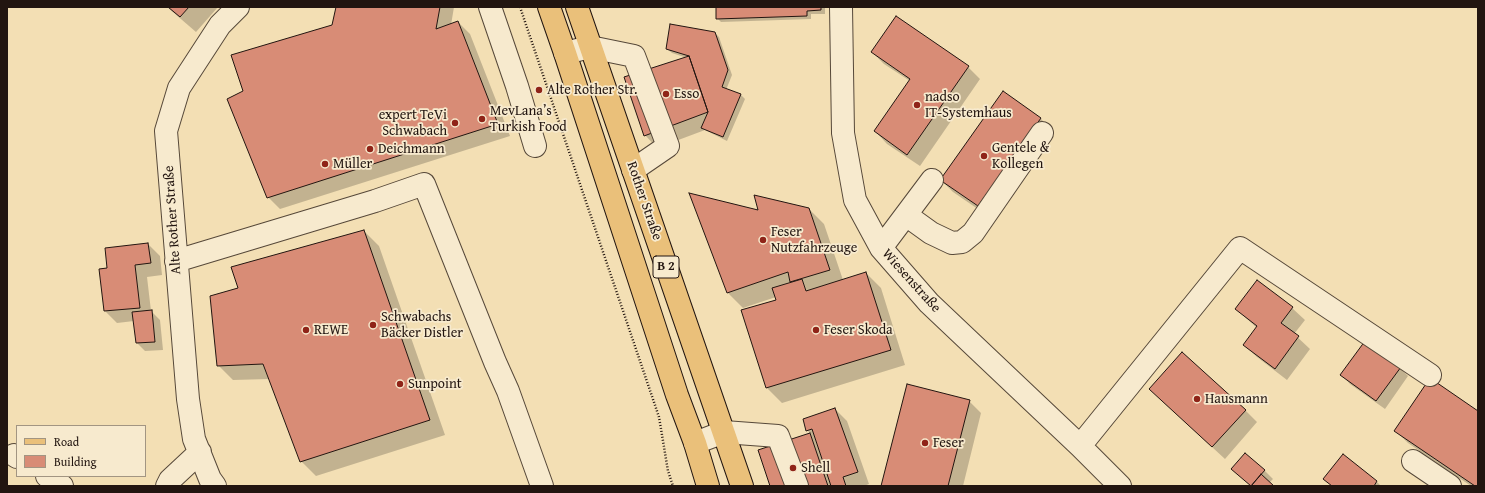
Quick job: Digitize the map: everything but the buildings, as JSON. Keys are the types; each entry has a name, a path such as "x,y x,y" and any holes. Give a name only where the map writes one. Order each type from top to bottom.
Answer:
{"main road":[{"name":"Rother Straße","path":"549,7 677,395 695,443 708,486"},
{"name":"Rother Straße","path":"577,7 742,486"}],"street":[{"name":"Alte Rother Straße","path":"215,486 210,478 194,439 188,399 166,130 180,88 220,25 238,7"},
{"path":"490,7 517,86 535,146"},
{"name":"Wiesenstraße","path":"841,7 843,133 856,200 881,248 929,303 1080,446 1120,486"},
{"path":"565,53 590,47 634,56 668,146 633,170"},
{"path":"906,214 931,233 952,243 962,242 973,233 1042,133"},
{"path":"881,248 932,180"},
{"path":"176,261 375,201 424,184 508,391 542,486"},
{"path":"1080,446 1240,248 1430,375"},
{"path":"695,443 724,432 778,436 797,486"},
{"path":"167,486 170,480 200,452"},
{"path":"1413,461 1450,486"},
{"path":"48,477 62,486"}],"path":[{"path":"520,7 659,417 668,472 673,486"}],"place":[{"name":"Alte Rother Str.","path":"539,90"},
{"name":"Esso","path":"666,94"},
{"name":"nadso IT-Systemhaus","path":"917,105"},
{"name":"MevLana’s Turkish Food","path":"482,119"},
{"name":"expert TeVi Schwabach","path":"455,123"},
{"name":"Deichmann","path":"370,149"},
{"name":"Gentele & Kollegen","path":"984,156"},
{"name":"Müller","path":"325,164"},
{"name":"Feser Nutzfahrzeuge","path":"763,240"},
{"name":"Schwabachs Bäcker Distler","path":"373,325"},
{"name":"REWE","path":"306,330"},
{"name":"Feser Skoda","path":"816,330"},
{"name":"Sunpoint","path":"400,384"},
{"name":"Hausmann","path":"1197,399"},
{"name":"Feser","path":"925,443"},
{"name":"Shell","path":"793,468"}]}
